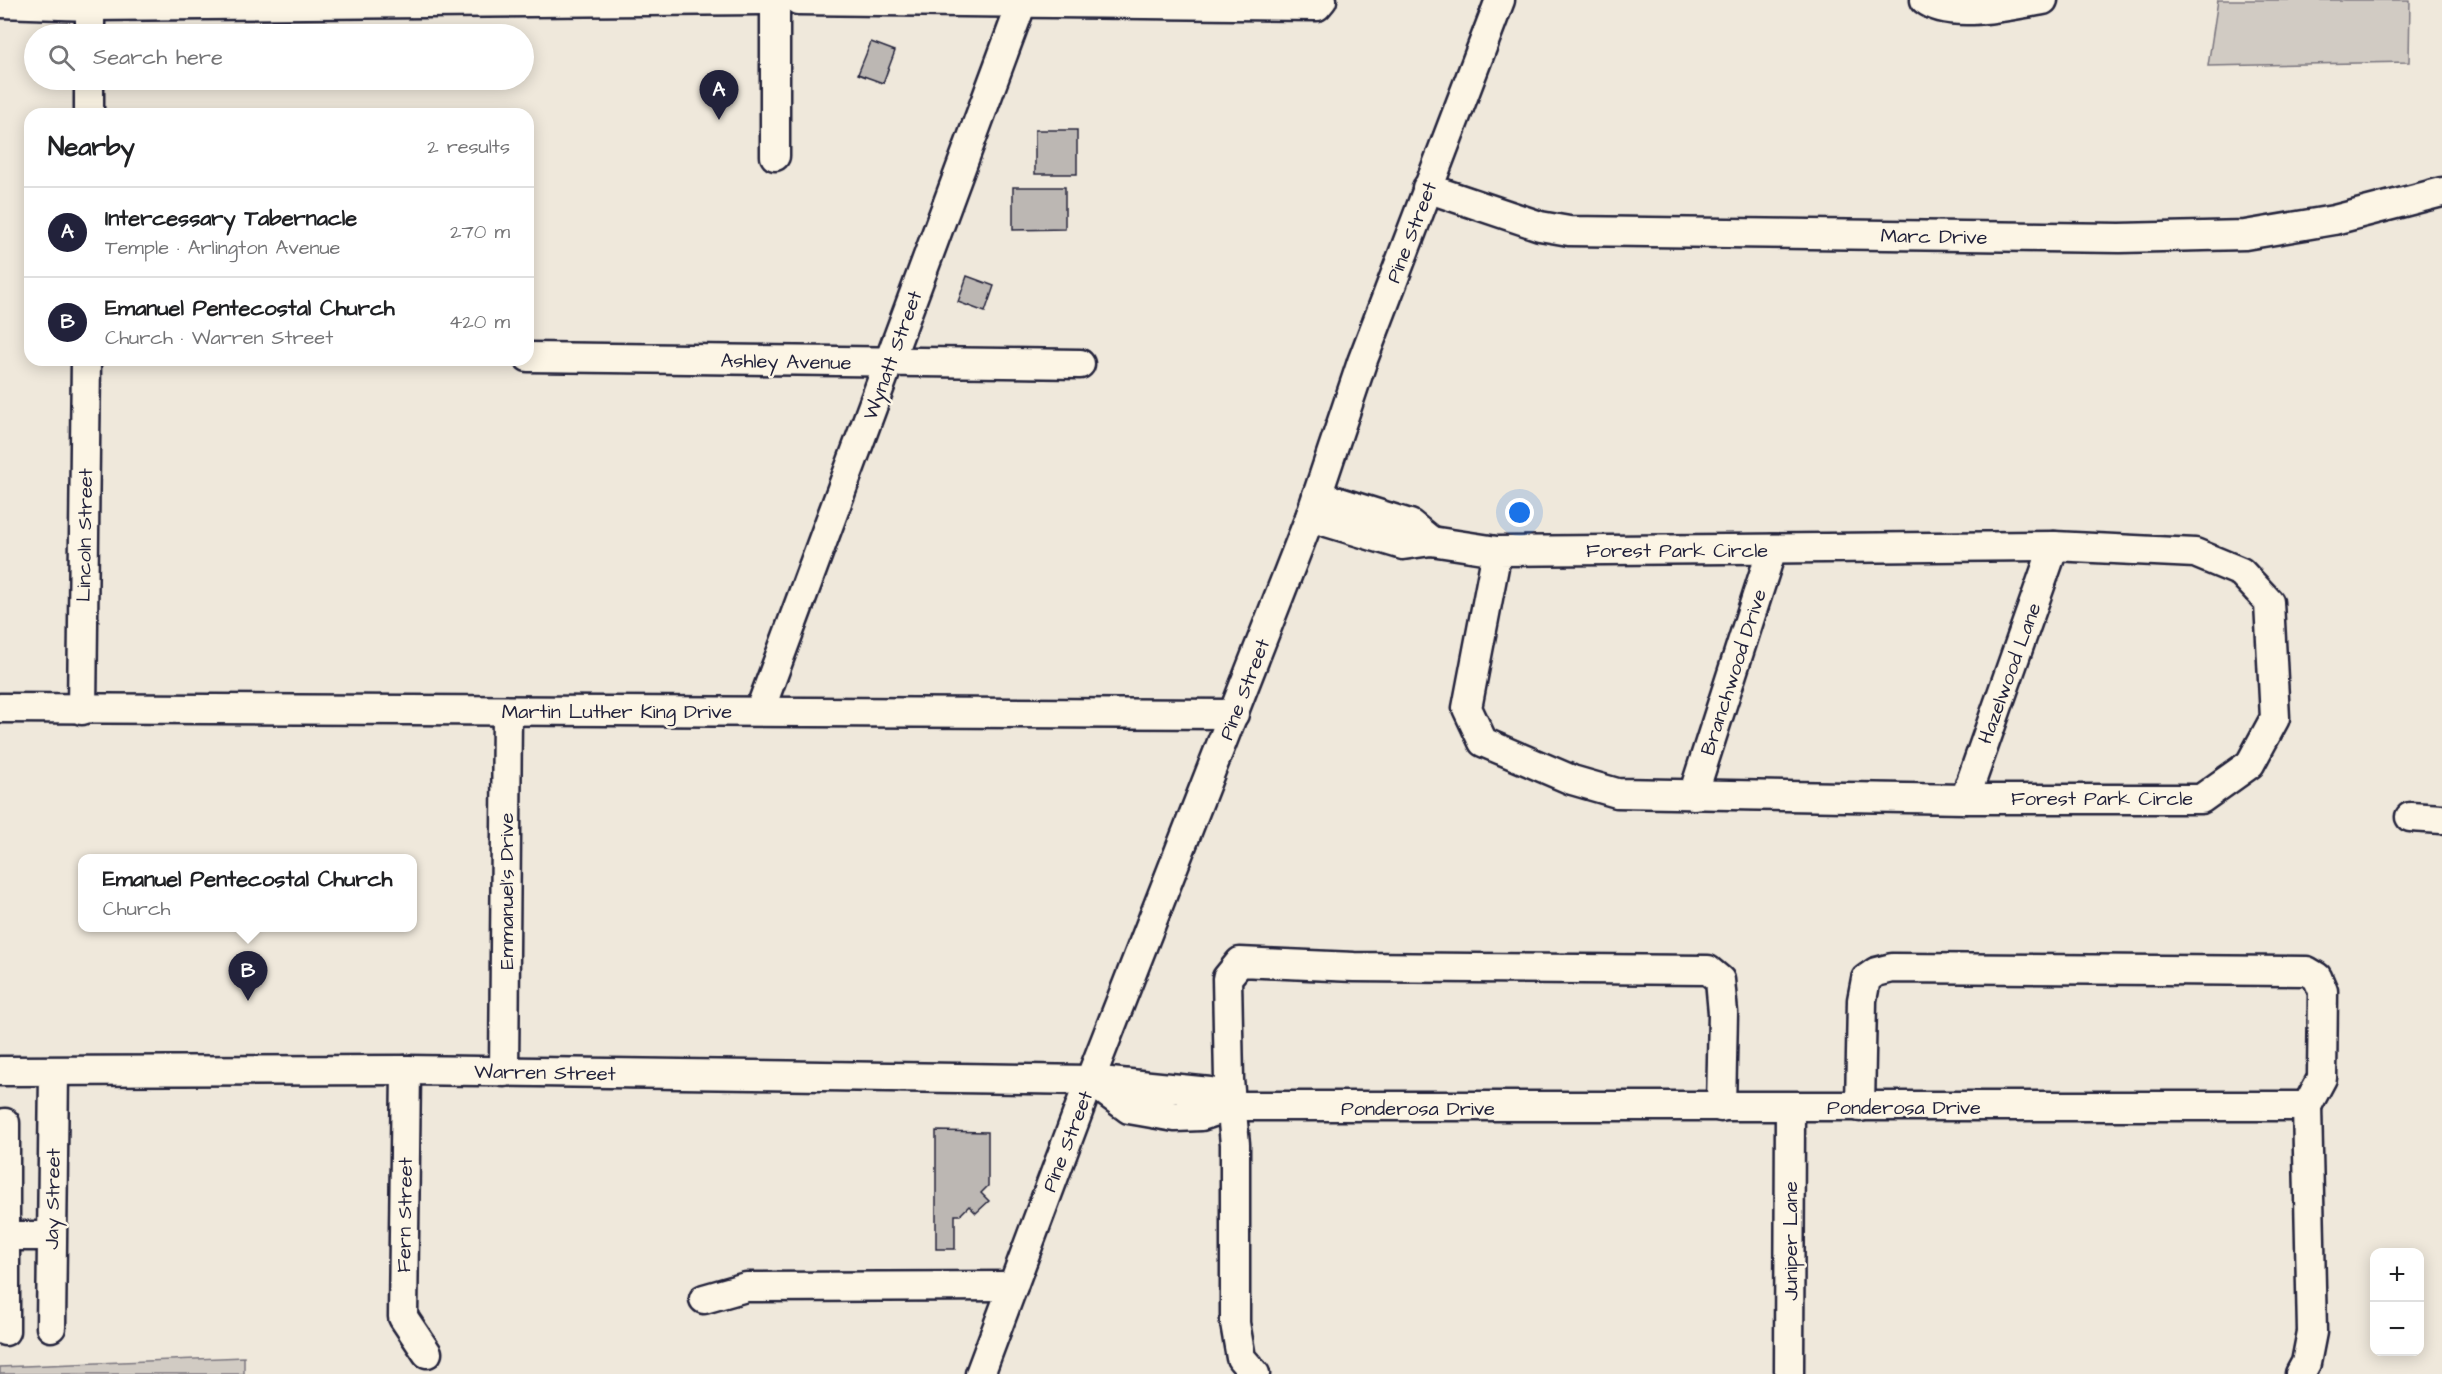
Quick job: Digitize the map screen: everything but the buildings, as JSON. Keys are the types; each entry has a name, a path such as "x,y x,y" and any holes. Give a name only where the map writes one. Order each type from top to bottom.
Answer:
{"street":[{"path":"0,3 760,0"},
{"path":"775,0 775,156"},
{"path":"798,0 1319,3"},
{"path":"1925,0 1935,8 1980,9 2043,0"},
{"name":"Pine Street","path":"980,1374 1090,1080 1313,506 1362,362 1497,1"},
{"name":"Wynatt Street","path":"760,710 1022,2"},
{"path":"90,3 90,24"},
{"path":"89,90 89,108"},
{"name":"Marc Drive","path":"1427,188 1540,226 1569,231 2120,238 2245,235 2286,230 2384,209 2442,192"},
{"name":"Ashley Avenue","path":"534,357 1080,364"},
{"name":"Lincoln Street","path":"82,710 86,366"},
{"name":"Forest Park Circle","path":"1313,506 1403,546 1431,542 1497,550 2054,546 2195,553 2241,572 2269,602 2276,717 2250,764 2201,799 1965,799 1617,793 1572,780 1483,742 1467,708 1497,550"},
{"name":"Hazelwood Lane","path":"1965,799 2054,546"},
{"name":"Branchwood Drive","path":"1693,795 1772,549"},
{"name":"Martin Luther King Drive","path":"0,708 1234,714"},
{"name":"Emmanuel's Drive","path":"504,1072 507,711"},
{"path":"2410,817 2442,819"},
{"path":"1255,1374 1241,1358 1235,1323 1235,1144 1231,1106 1227,978 1240,962 1354,967 1708,970 1720,980 1723,1013 1720,1107"},
{"path":"1860,1107 1862,1000 1866,979 1876,972 1893,968 2307,971 2317,977 2323,991 2322,1078 2307,1106 2312,1332 2306,1363 2300,1374"},
{"name":"Warren Street","path":"0,1071 405,1070 1090,1080"},
{"name":"Fern Street","path":"405,1070 403,1317 427,1353"},
{"name":"Jay Street","path":"51,1327 54,1072"},
{"name":"Ponderosa Drive","path":"1090,1080 1210,1092 1231,1106 2307,1106"},
{"name":"Juniper Lane","path":"1789,1374 1790,1107"},
{"path":"5,1123 5,1331"},
{"path":"5,1236 51,1236"},
{"path":"704,1299 746,1287 1013,1286"}],"shaded area":[{"path":"2218,0 2410,0 2409,62 2208,66"},
{"path":"244,1357 244,1374 0,1374 0,1367"}],"place":[{"name":"Intercessary Tabernacle","path":"719,120"},
{"name":"Emanuel Pentecostal Church","path":"248,1001"}]}
